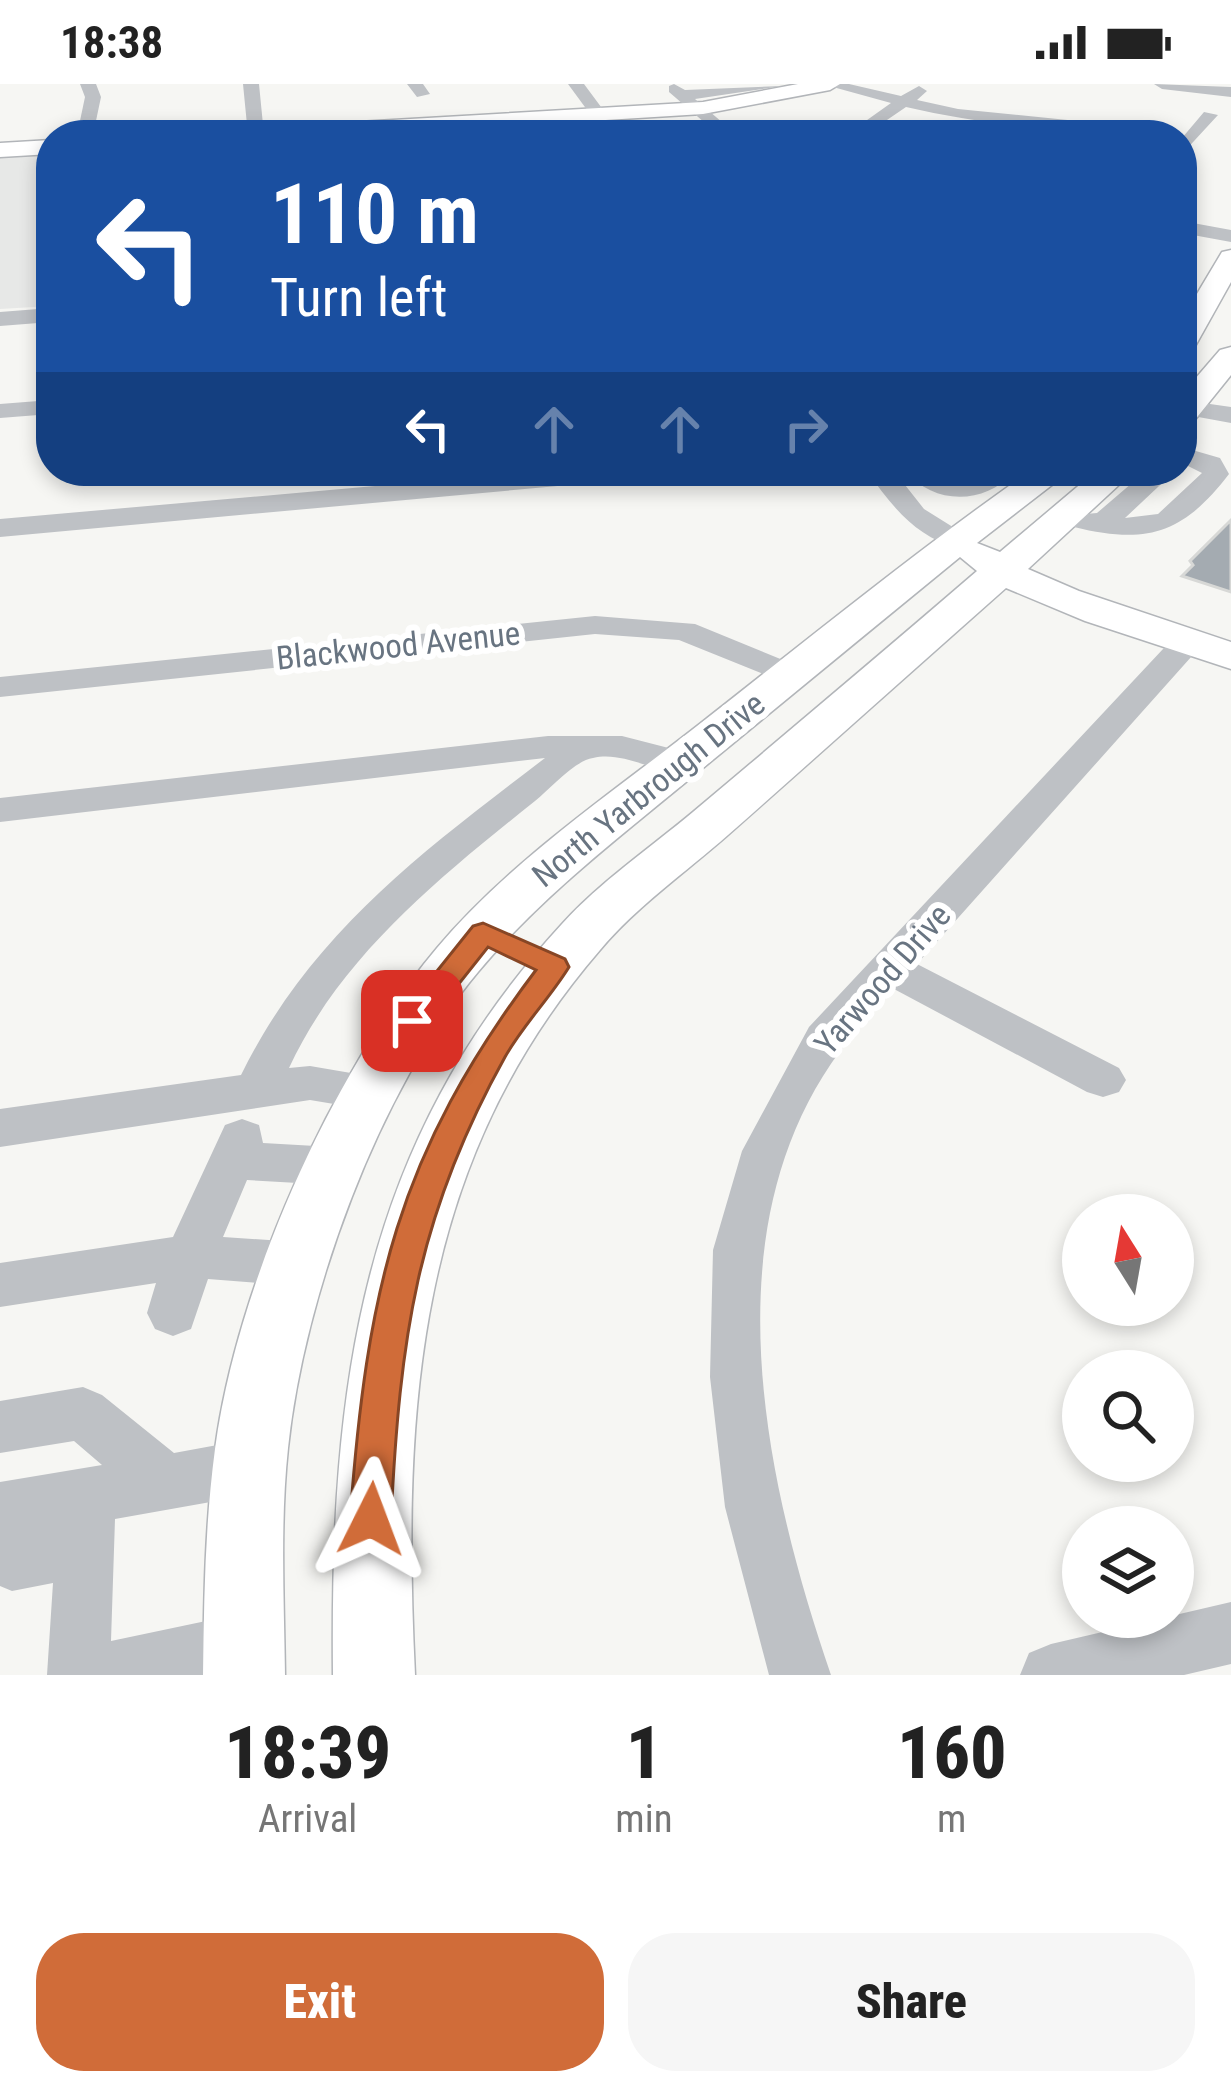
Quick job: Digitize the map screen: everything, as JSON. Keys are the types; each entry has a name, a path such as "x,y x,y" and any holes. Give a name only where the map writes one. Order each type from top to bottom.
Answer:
{"main road":[{"path":"533,120 830,84"},
{"path":"0,150 36,148"},
{"path":"1197,318 1231,259"},
{"path":"1197,397 1231,356"},
{"name":"North Yarbrough Drive","path":"374,1675 368,1559 378,1400 400,1272 443,1144 497,1045 584,934 994,553 1040,486"},
{"name":"North Yarbrough Drive","path":"244,1659 250,1467 282,1312 333,1166 412,1021 483,933 537,878 788,674 1061,518 1100,486"},
{"path":"994,553 1231,618"},
{"path":"994,553 1210,648"},
{"path":"483,933 555,967"}],"street":[{"path":"88,84 93,97 88,120"},
{"path":"251,84 253,120"},
{"path":"576,84 599,115"},
{"path":"668,84 713,120"},
{"path":"830,84 988,120"},
{"path":"876,120 928,84"},
{"path":"1162,84 1231,92"},
{"path":"694,102 774,86"},
{"path":"1043,120 1052,111"},
{"path":"1197,129 1210,115"},
{"path":"1197,232 1231,237"},
{"path":"0,319 36,316"},
{"path":"0,411 36,408"},
{"path":"1197,412 1231,416"},
{"path":"1061,518 1136,531 1159,529 1216,474 1211,464 1197,460"},
{"path":"0,528 468,486"},
{"path":"892,486 914,515 994,553"},
{"path":"937,486 964,491 973,486"},
{"path":"1104,522 1145,486"},
{"name":"Blackwood Avenue","path":"0,687 595,625 684,631 788,674"},
{"name":"Yarwood Drive","path":"800,1675 776,1607 747,1479 737,1395 735,1282 742,1225 790,1092 824,1039 889,968 1210,648"},
{"path":"0,810 548,747 622,747 679,762"},
{"path":"257,1089 272,1052 342,952 432,863 581,747"},
{"path":"889,968 1103,1080"},
{"path":"0,1128 310,1082 370,1092"},
{"path":"172,1313 189,1256 237,1149 333,1166"},
{"path":"0,1285 189,1256 298,1264"},
{"path":"0,1427 82,1413 165,1482"},
{"path":"6,1536 86,1521 165,1482 250,1467"},
{"path":"78,1675 86,1521"},
{"path":"1051,1675 1231,1633"},
{"path":"98,1675 244,1659"}],"shaded area":[{"path":"36,154 36,307 0,309 0,156"}],"building":[{"path":"1231,520 1231,592 1182,576 1193,565 1190,561"}],"route":[{"path":"371,1519 378,1400 395,1292 416,1214 443,1144 497,1045 555,967 483,933 412,1021"}]}
